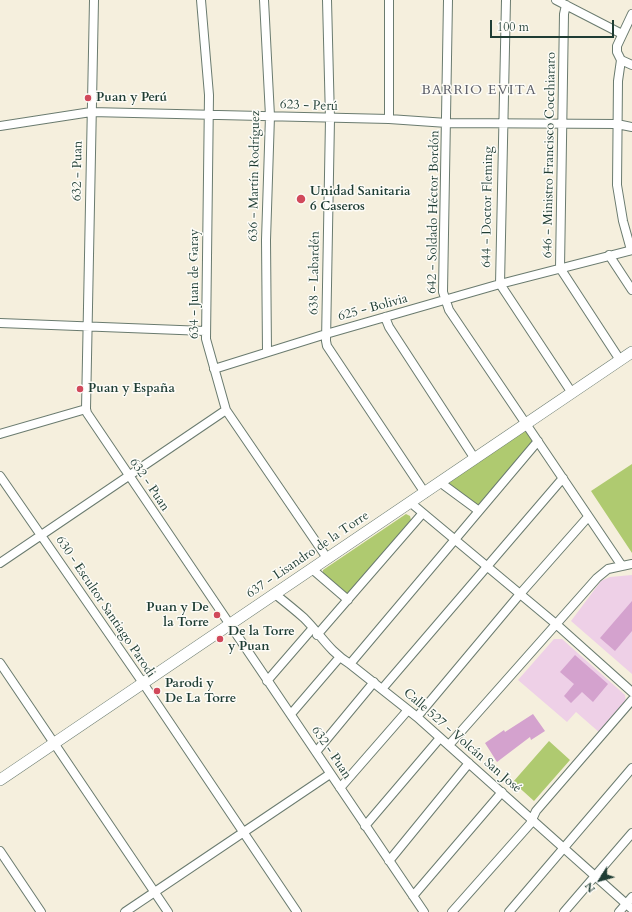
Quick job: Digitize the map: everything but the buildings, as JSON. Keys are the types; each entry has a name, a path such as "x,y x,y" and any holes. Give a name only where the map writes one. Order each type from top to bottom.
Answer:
{"street":[{"name":"632 - Puan","path":"94,0 86,409 129,477 424,912"},
{"name":"634 - Juan de Garay","path":"201,0 209,114 205,331 226,410 328,558"},
{"name":"636 - Martín Rodríguez","path":"264,0 270,116 266,240 267,352"},
{"name":"638 - Labardén","path":"327,0 330,119 327,346 425,493"},
{"path":"388,119 389,0"},
{"name":"642 - Soldado Héctor Bordón","path":"448,0 443,292 445,301 449,310 622,566"},
{"name":"644 - Doctor Fleming","path":"506,0 502,124 500,284 572,393"},
{"path":"556,0 622,34"},
{"name":"646 - Ministro Francisco Cocchiararo","path":"566,5 564,14 561,124 560,268 620,360"},
{"path":"632,14 617,46 617,52 621,60 618,81 616,161 618,199 632,250"},
{"path":"621,60 632,65"},
{"name":"623 - Perú","path":"0,126 91,112 209,114 330,119 388,119 447,123 617,124 632,127"},
{"name":"625 - Bolivia","path":"214,368 500,284 632,250"},
{"path":"609,255 632,290"},
{"path":"385,317 389,327 475,459"},
{"path":"0,323 205,331"},
{"name":"637 - Lisandro de la Torre","path":"0,780 441,483 632,352"},
{"path":"0,434 86,409"},
{"path":"0,563 226,410"},
{"path":"350,664 538,441"},
{"name":"630 - Escultor Santiago Parodi","path":"0,476 143,683 244,832 296,912"},
{"path":"382,689 485,567 563,478"},
{"path":"441,483 479,511"},
{"path":"410,503 485,567 556,624 632,692"},
{"path":"267,681 348,600 422,514"},
{"path":"417,717 520,594 588,517"},
{"path":"449,745 600,575 608,569 632,564"},
{"path":"312,569 348,600"},
{"name":"Calle 527 - Volcán San José","path":"275,594 304,618 339,658 350,664 374,682 417,717 533,819 629,907"},
{"path":"291,714 339,658"},
{"path":"0,663 168,912"},
{"path":"316,752 374,682"},
{"path":"452,912 533,819 536,811 632,700"},
{"path":"340,788 408,710"},
{"path":"366,826 440,738"},
{"path":"388,861 469,763"},
{"path":"509,912 632,768"},
{"path":"125,912 330,774"},
{"path":"413,896 502,792"},
{"path":"564,912 632,833"},
{"path":"0,852 41,912"},
{"path":"619,912 629,907 632,897"}],"shaded area":[{"path":"632,575 632,674 571,621 601,581 610,577"},
{"path":"554,639 562,639 625,695 626,703 600,733 576,712 567,722 518,680"}],"green space":[{"path":"526,430 534,443 477,507 446,484"},
{"path":"632,464 632,553 591,491"},
{"path":"406,514 410,516 411,520 348,595 323,574 323,570"},
{"path":"549,741 570,760 534,801 513,782"}],"place":[{"name":"Puan y Perú","path":"88,98"},
{"name":"Unidad Sanitaria 6 Caseros","path":"301,199"},
{"name":"Puan y España","path":"80,389"},
{"name":"Puan y De la Torre","path":"217,615"},
{"name":"De la Torre y Puan","path":"220,639"},
{"name":"Parodi y De La Torre","path":"157,691"}],"district":[{"name":"BARRIO EVITA","path":"479,91"}]}
